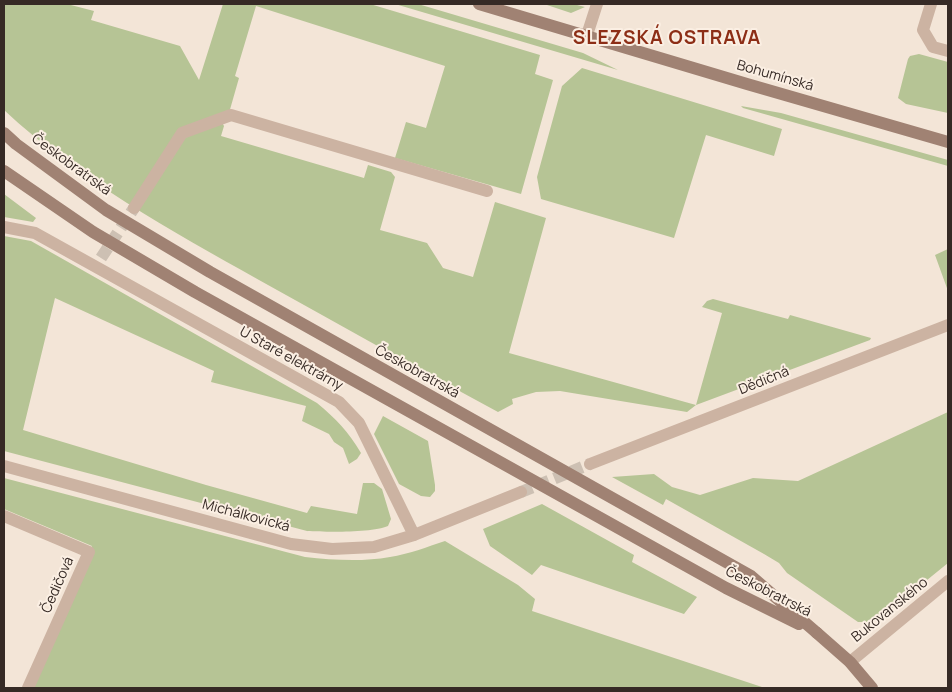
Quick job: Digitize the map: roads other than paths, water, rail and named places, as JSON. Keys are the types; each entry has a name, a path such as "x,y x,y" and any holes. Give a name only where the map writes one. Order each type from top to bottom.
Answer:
{"street":[{"name":"Bohumínská","path":"479,4 948,142"},
{"path":"587,35 597,4"},
{"path":"931,4 923,30 933,47 948,52"},
{"path":"134,208 182,133 231,115 487,191"},
{"name":"Českobratrská","path":"4,133 16,144 106,210 210,272 751,576 850,662 872,688"},
{"name":"Českobratrská","path":"4,171 93,232 195,292 726,588 817,633"},
{"name":"U Staré elektrárny","path":"4,228 36,233 97,262 339,402 359,423 414,535"},
{"name":"Dědičná","path":"590,464 948,325"},
{"name":"Michálkovická","path":"4,466 301,546 332,549 384,545 414,535 520,492"},
{"name":"Čedičová","path":"4,516 89,552 28,688"},
{"name":"Bukovanského","path":"850,662 948,581"}],"tunnel":[{"path":"101,258 134,208"},
{"path":"521,492 590,464"}],"district":[{"name":"SLEZSKÁ OSTRAVA","path":"667,39"}]}
